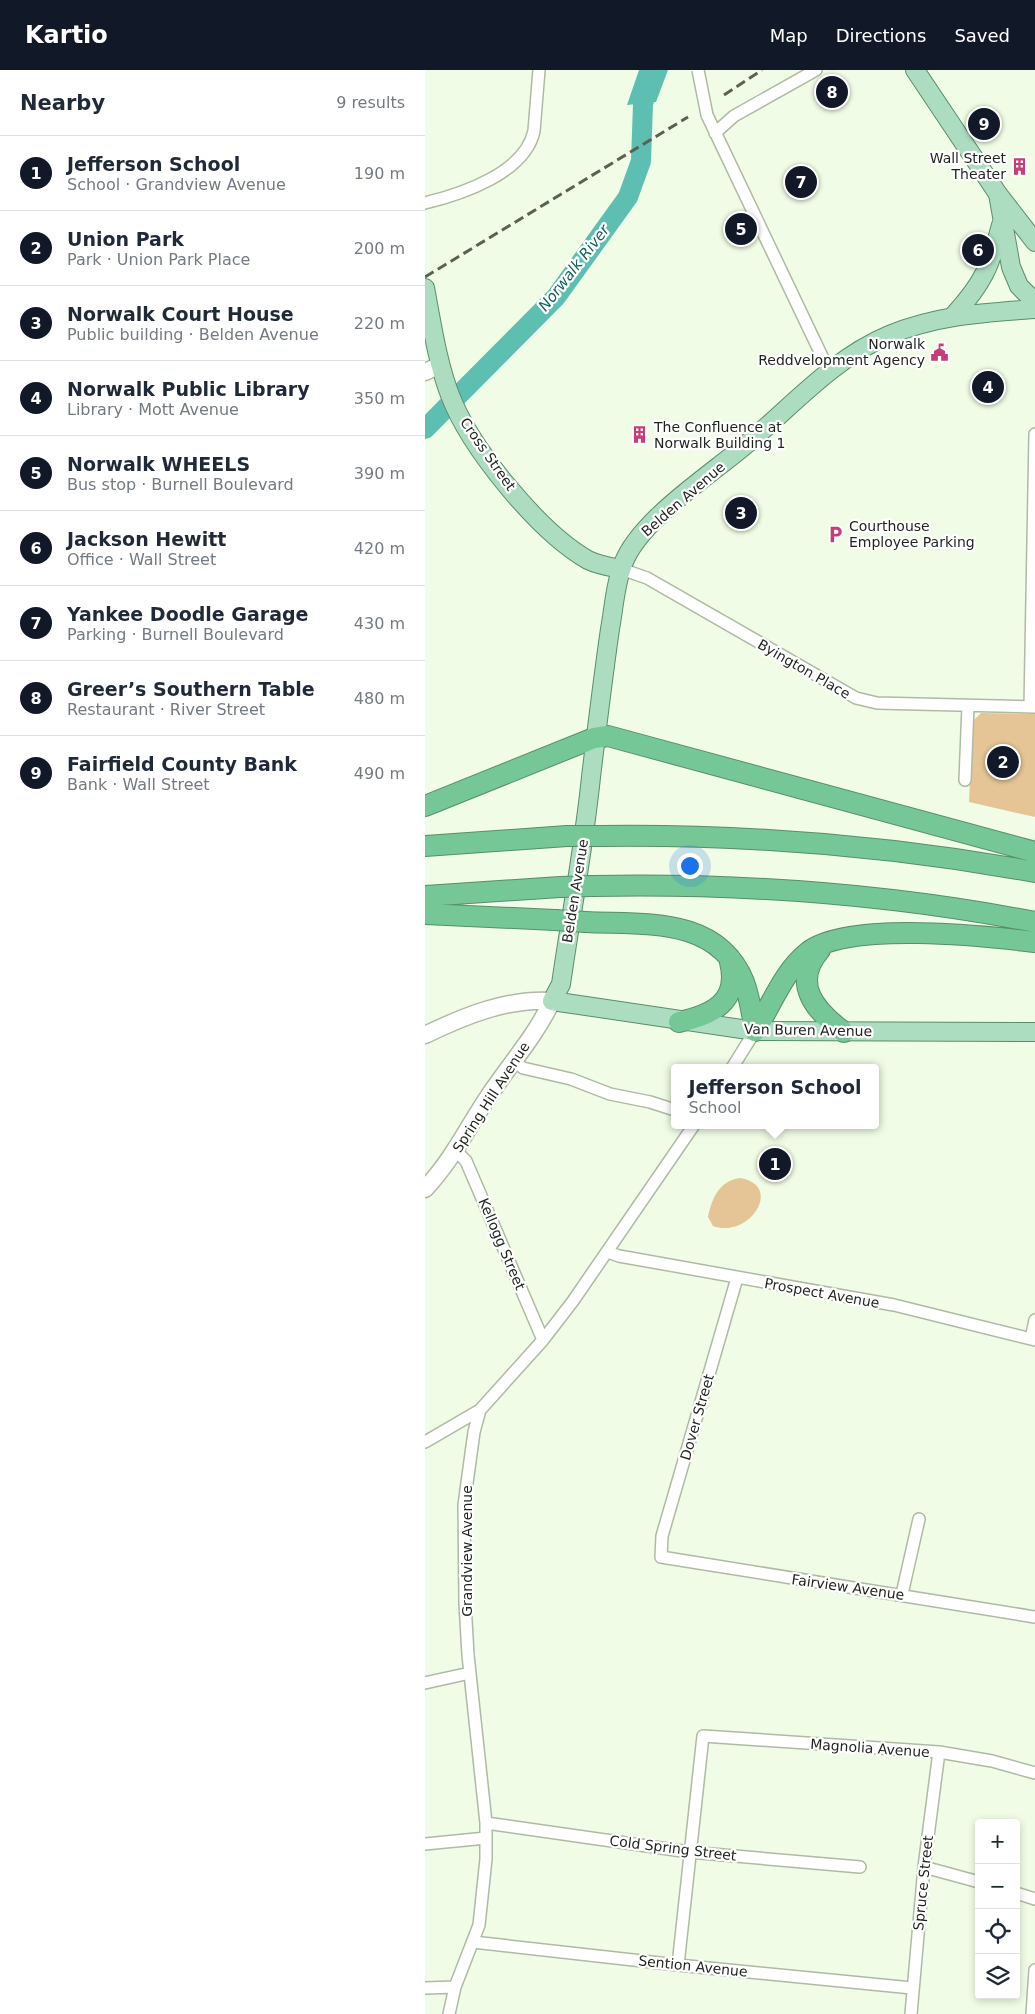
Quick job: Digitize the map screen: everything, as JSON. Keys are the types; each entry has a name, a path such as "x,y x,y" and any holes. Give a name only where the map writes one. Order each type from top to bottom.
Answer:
{"highway":[{"path":"425,806 594,738 608,736 619,737 1035,852"},
{"path":"425,846 567,836 696,837 815,842 914,853 1035,872"},
{"path":"425,896 592,886 688,886 807,891 910,902 1035,922"},
{"path":"425,914 667,926 685,930 709,940 727,955 744,982 755,1031"},
{"path":"755,1031 793,967 809,951 829,942 877,935 923,934 1035,942"},
{"path":"829,942 811,964 808,971 808,988 820,1012 843,1032"},
{"path":"679,1022 711,1012 726,997 733,977 727,955"}],"main road":[{"path":"915,70 998,194 1035,242"},
{"path":"998,194 1011,267 1019,286 1035,302"},
{"path":"954,315 976,291 991,260 1002,222"},
{"name":"Cross Street","path":"425,288 433,368 446,384 457,410 474,439 508,485 557,535 589,560 621,569"},
{"name":"Belden Avenue","path":"552,1002 561,984 589,799 594,738 621,569 631,548 653,522 779,416 829,371 849,357 888,336 954,315 1035,309"},
{"name":"Van Buren Avenue","path":"552,1002 679,1022 755,1031 1035,1032"}],"street":[{"path":"425,203 474,188 505,169 525,151 531,140 533,130 539,70"},
{"path":"699,70 707,115 715,134 829,371"},
{"path":"715,134 734,116 816,70"},
{"path":"1033,707 1035,434"},
{"name":"Byington Place","path":"621,569 647,578 857,698 877,702 1033,707"},
{"path":"965,780 968,706"},
{"path":"425,1035 482,1011 539,1000 552,1002"},
{"name":"Spring Hill Avenue","path":"425,1190 456,1151 490,1094 543,1019 552,1002"},
{"path":"734,1064 755,1031"},
{"path":"514,1061 523,1068 571,1079 610,1094 651,1102 671,1109"},
{"name":"Grandview Avenue","path":"449,2014 455,1988 479,1925 484,1889 486,1823 470,1673 465,1603 464,1504 474,1432 480,1410 543,1340 608,1252 691,1129"},
{"name":"Kellogg Street","path":"456,1151 466,1161 543,1340"},
{"name":"Prospect Avenue","path":"608,1252 619,1256 737,1278 894,1305 1033,1339"},
{"name":"Dover Street","path":"661,1557 663,1536 737,1278"},
{"path":"1033,1339 1035,1320"},
{"path":"425,1442 480,1410"},
{"path":"902,1594 919,1519"},
{"name":"Fairview Avenue","path":"661,1557 902,1594 1035,1617"},
{"path":"425,1683 470,1673"},
{"name":"Magnolia Avenue","path":"689,1852 703,1736 939,1752 992,1761 1035,1773"},
{"name":"Spruce Street","path":"911,2014 924,1867 939,1752"},
{"name":"Cold Spring Street","path":"486,1823 689,1852 860,1867"},
{"path":"425,1844 486,1838"},
{"path":"678,1966 689,1852"},
{"path":"924,1867 975,1881"},
{"path":"1020,1894 1035,1899"},
{"name":"Sention Avenue","path":"473,1942 678,1966 913,1988"},
{"path":"1031,2014 1035,1970"},
{"path":"425,1988 455,1988"}],"shaded area":[{"path":"981,713 1035,714 1035,817 969,802 973,721"},
{"path":"740,1178 753,1183 760,1190 761,1200 757,1210 739,1225 727,1228 713,1226 708,1217 714,1197 727,1183"}],"water":[{"path":"639,70 668,70 656,102 627,105"}],"waterway":[{"name":"Norwalk River","path":"425,429 556,297 628,197 641,161 643,104 653,70"}],"railway":[{"path":"724,95 762,70"},
{"path":"425,277 688,117"}],"place":[{"name":"Greer’s Southern Table","path":"832,92"},
{"name":"Fairfield County Bank","path":"984,124"},
{"name":"Wall Street Theater","path":"1020,166"},
{"name":"Yankee Doodle Garage","path":"801,182"},
{"name":"Norwalk WHEELS","path":"741,229"},
{"name":"Jackson Hewitt","path":"978,250"},
{"name":"Norwalk Reddvelopment Agency","path":"939,352"},
{"name":"Norwalk Public Library","path":"988,387"},
{"name":"The Confluence at Norwalk Building 1","path":"640,435"},
{"name":"Norwalk Court House","path":"741,513"},
{"name":"Courthouse Employee Parking","path":"835,534"},
{"name":"Union Park","path":"1003,762"},
{"name":"Jefferson School","path":"775,1164"}]}
